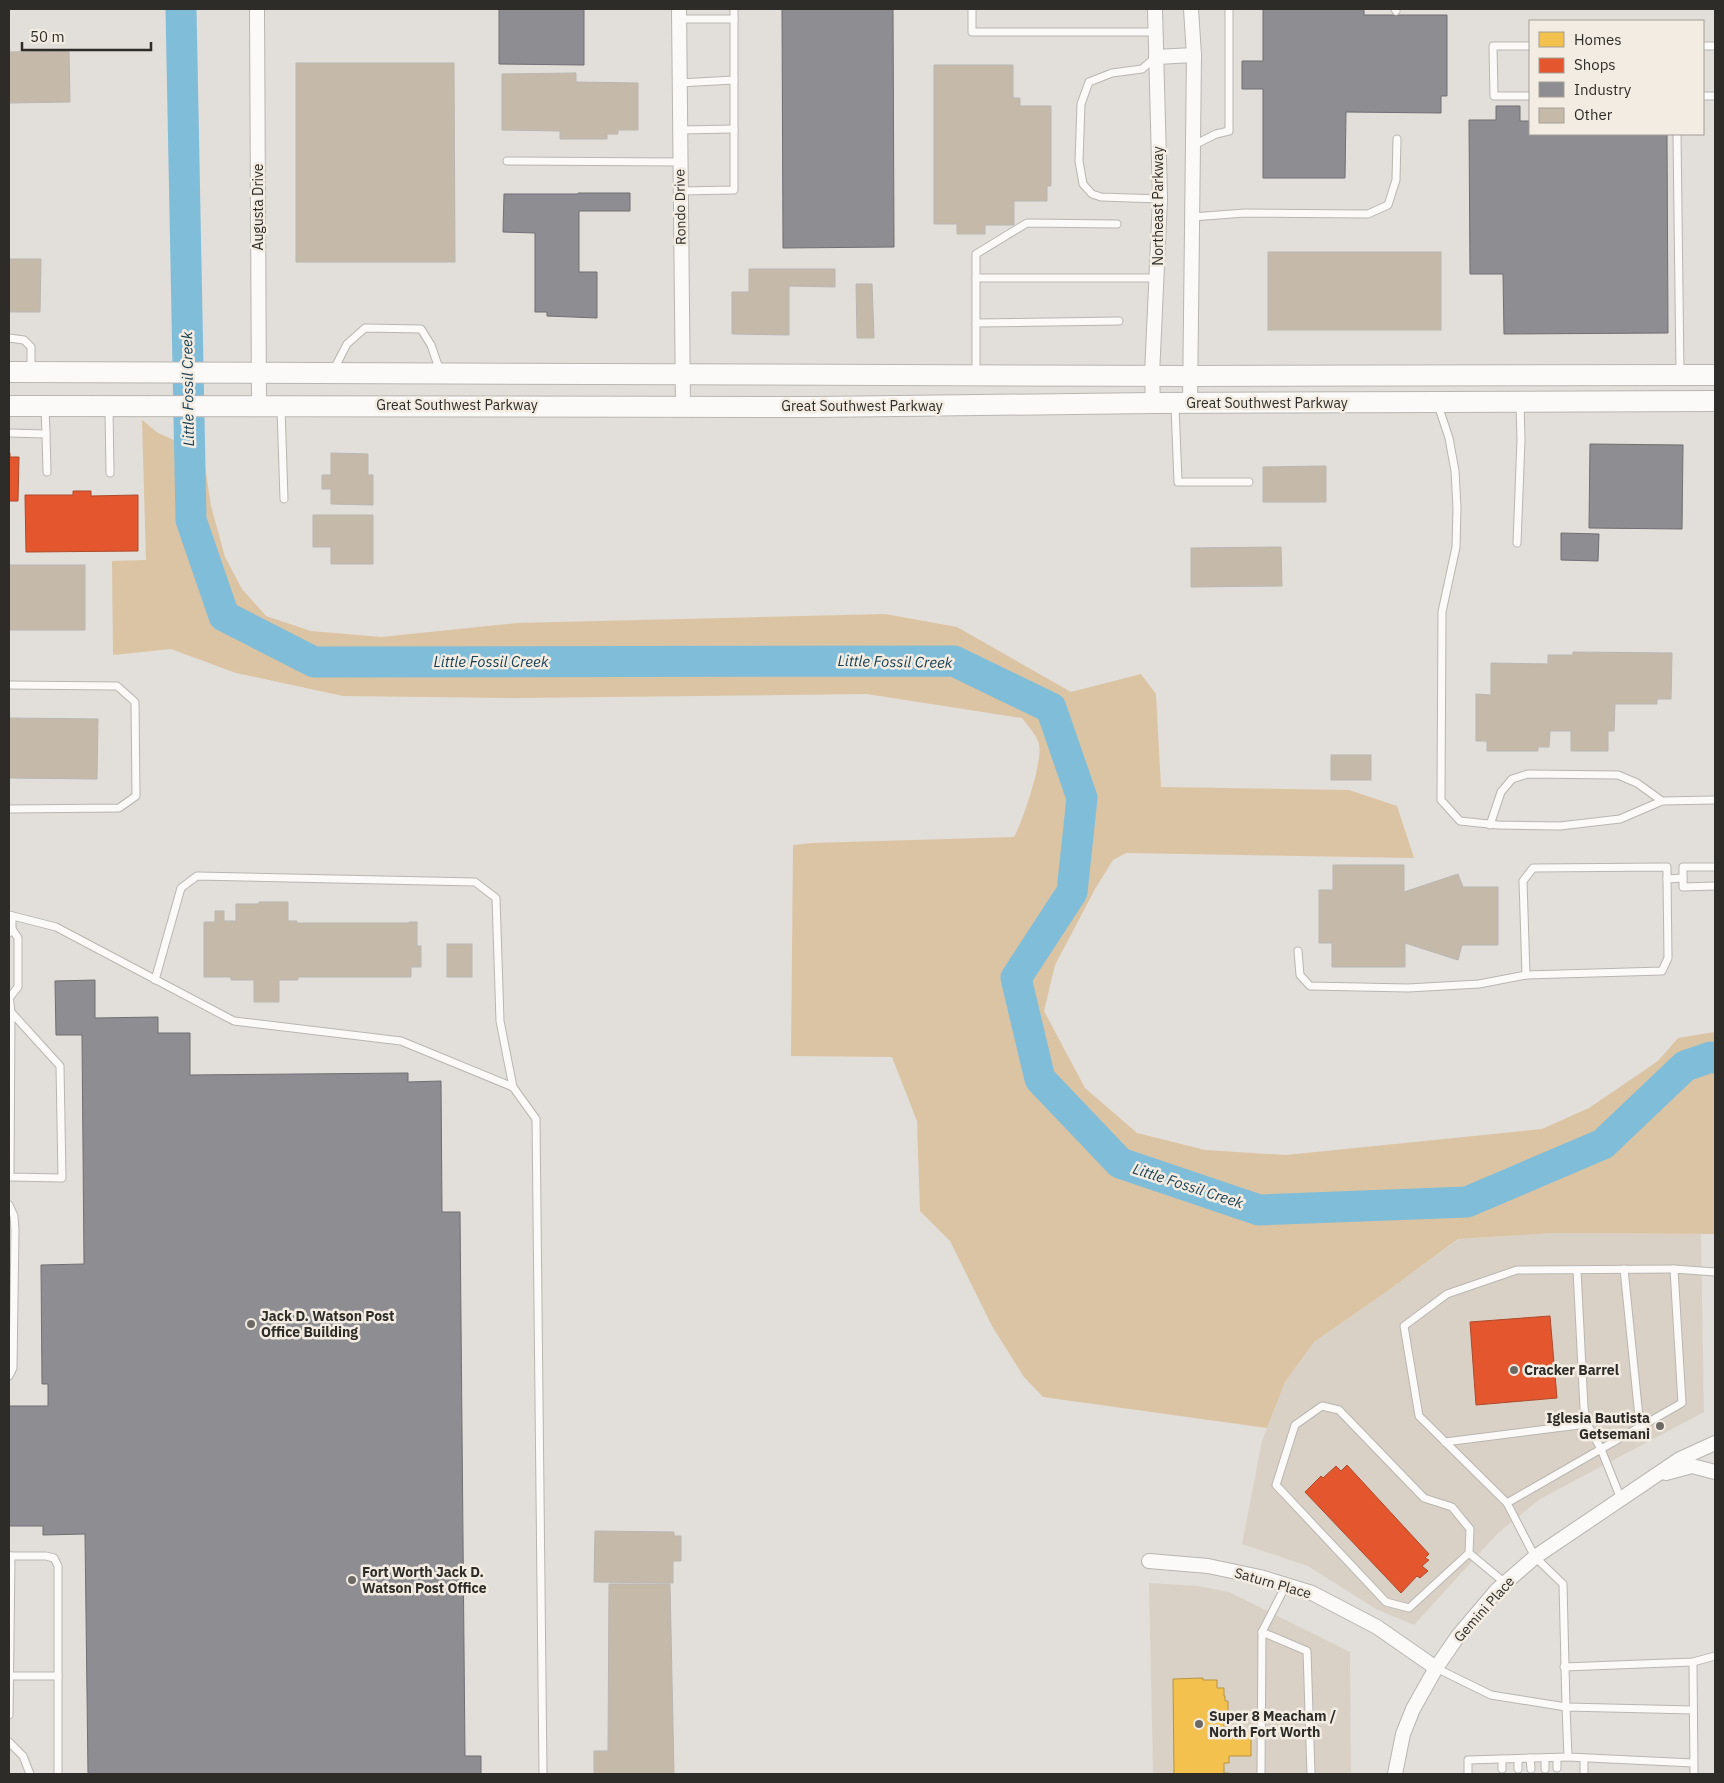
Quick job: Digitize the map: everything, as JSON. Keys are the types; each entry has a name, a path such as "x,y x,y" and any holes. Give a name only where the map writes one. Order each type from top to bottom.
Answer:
{"street":[{"name":"Augusta Drive","path":"251,405 257,9"},
{"name":"Northeast Parkway","path":"1153,403 1152,375 1160,199 1155,9"},
{"path":"1182,403 1189,376 1194,56 1191,9"},
{"name":"Rondo Drive","path":"679,14 683,406"},
{"path":"1156,57 1194,56"},
{"name":"Great Southwest Parkway","path":"9,372 1189,376 1715,375"},
{"name":"Great Southwest Parkway","path":"9,406 818,407 1153,403 1715,401"},
{"name":"Gemini Place","path":"1395,1774 1403,1734 1413,1709 1436,1668 1458,1636 1505,1583 1534,1556 1680,1459 1715,1443"},
{"name":"Gemini Place","path":"1658,1475 1692,1466 1715,1472"},
{"name":"Saturn Place","path":"1149,1561 1208,1566 1260,1577 1312,1593 1377,1627 1436,1668"}],"lane":[{"path":"680,191 734,190 734,9"},
{"path":"972,9 972,32 1155,32"},
{"path":"1192,146 1216,134 1229,131 1229,9"},
{"path":"679,14 734,19"},
{"path":"1529,46 1493,46 1494,96 1529,96"},
{"path":"1156,57 1142,69 1112,73 1089,82 1081,104 1079,161 1083,184 1092,194 1101,197 1160,199"},
{"path":"679,83 734,80"},
{"path":"680,130 734,129"},
{"path":"1677,135 1680,376"},
{"path":"1191,217 1245,213 1368,214 1388,205 1396,180 1397,140"},
{"path":"508,161 680,162"},
{"path":"976,375 976,254 1027,223 1117,224"},
{"path":"976,278 1157,278"},
{"path":"976,323 1119,321"},
{"path":"332,373 347,344 365,328 421,329 431,345 441,373"},
{"path":"9,338 24,340 31,347 31,372"},
{"path":"1437,402 1449,438 1455,471 1457,508 1456,547 1442,612 1441,800 1460,821 1560,826 1620,819 1662,801 1715,800"},
{"path":"1182,403 1178,482 1249,482"},
{"path":"1517,543 1521,440 1520,403"},
{"path":"281,405 284,499"},
{"path":"46,406 47,472"},
{"path":"109,406 110,473"},
{"path":"9,433 46,434"},
{"path":"9,685 117,686 135,702 136,796 119,808 9,809"},
{"path":"1490,824 1501,792 1512,779 1528,774 1618,775 1637,783 1662,801"},
{"path":"1715,866 1683,867 1683,887 1715,886"},
{"path":"1298,951 1300,975 1310,986 1426,987 1479,984 1526,975 1662,971 1668,958 1667,867 1533,868 1523,881 1526,975"},
{"path":"155,980 182,888 197,876 475,882 496,898 500,1021 513,1087 536,1120 543,1774"},
{"path":"1667,879 1683,878"},
{"path":"10,1014 60,1066 62,1178 10,1177 9,996 18,987 18,938 10,931 10,915 56,927 234,1021 401,1041 513,1087"},
{"path":"9,1205 14,1216 15,1230 13,1368 9,1376"},
{"path":"1624,1269 1640,1427"},
{"path":"1507,1503 1682,1404 1674,1269"},
{"path":"1568,1758 1563,1584 1534,1556 1507,1503 1419,1416 1404,1326 1447,1294 1517,1270 1674,1269 1715,1272"},
{"path":"1577,1270 1584,1408 1587,1424 1601,1449 1621,1499"},
{"path":"1322,1406 1339,1410 1424,1498 1452,1507 1470,1529 1469,1553 1409,1608 1386,1602 1276,1486 1295,1425 1322,1406"},
{"path":"1445,1442 1587,1424"},
{"path":"1469,1553 1505,1583"},
{"path":"9,1715 10,1556 46,1556 54,1558 58,1566 58,1774"},
{"path":"1261,1774 1262,1632 1286,1585"},
{"path":"1262,1632 1306,1651 1310,1774"},
{"path":"1564,1667 1693,1662 1715,1656"},
{"path":"1693,1662 1694,1774"},
{"path":"1436,1668 1491,1695 1566,1707 1692,1710"},
{"path":"9,1676 58,1676"},
{"path":"9,1742 23,1756 30,1774"},
{"path":"1530,1758 1531,1769"},
{"path":"1545,1758 1545,1769"},
{"path":"1557,1758 1557,1768"},
{"path":"1468,1774 1468,1760 1584,1758 1694,1763"},
{"path":"1584,1758 1584,1774"},
{"path":"1502,1759 1502,1769"},
{"path":"1518,1759 1518,1769"}],"shaded area":[{"path":"142,420 158,433 203,453 211,506 225,557 242,589 266,616 311,631 381,637 517,623 885,614 957,627 1071,692 1141,674 1156,694 1161,787 1349,790 1397,806 1414,858 1126,853 1113,860 1095,889 1055,965 1044,1011 1085,1088 1137,1133 1205,1150 1286,1155 1542,1129 1589,1108 1658,1061 1678,1038 1715,1032 1715,1234 1554,1233 1458,1239 1314,1342 1285,1382 1267,1428 1043,1397 1024,1377 992,1326 950,1241 920,1211 917,1121 892,1057 791,1056 793,845 1014,837 1031,791 1039,752 1039,744 1036,737 1022,718 867,694 517,698 343,696 236,673 171,649 113,655 112,561 146,560"},
{"path":"1554,1233 1701,1234 1704,1412 1540,1499 1497,1534 1414,1625 1376,1609 1308,1566 1242,1544 1262,1441 1285,1382 1314,1342 1459,1239"},
{"path":"1149,1583 1197,1586 1229,1592 1350,1652 1351,1774 1153,1774"}],"building: Homes":[{"name":"Super 8 Meacham / North Fort Worth","path":"1203,1678 1203,1680 1217,1680 1217,1688 1224,1688 1225,1701 1228,1701 1228,1717 1227,1721 1224,1721 1224,1727 1228,1727 1228,1732 1251,1732 1251,1756 1229,1756 1229,1763 1224,1763 1224,1773 1229,1774 1174,1774 1173,1679"}],"building: Shops":[{"path":"9,453 10,457 19,457 18,501 9,501"},
{"path":"73,491 91,491 91,496 138,495 138,551 26,552 25,495 73,495"},
{"name":"Cracker Barrel","path":"1550,1316 1557,1398 1476,1405 1470,1322"},
{"path":"1347,1465 1429,1554 1425,1558 1429,1560 1422,1566 1428,1571 1420,1578 1417,1576 1401,1593 1305,1492 1321,1476 1323,1478 1336,1466 1341,1471"}],"building: Industry":[{"path":"499,9 584,9 584,65 499,64"},
{"path":"782,9 893,9 894,247 783,248"},
{"path":"1263,9 1364,9 1364,15 1447,15 1447,96 1441,96 1441,113 1346,112 1345,178 1263,178 1263,89 1242,89 1242,61 1263,61"},
{"path":"1496,106 1520,106 1520,121 1529,121 1529,135 1667,135 1668,333 1504,334 1503,274 1470,274 1469,120 1496,120"},
{"path":"630,193 630,211 579,211 579,272 597,272 597,318 547,316 547,312 535,312 535,233 503,232 504,194"},
{"path":"1590,444 1683,445 1682,529 1589,528"},
{"path":"1561,533 1599,534 1598,561 1561,560"},
{"name":"Jack D. Watson Post Office Building","path":"95,980 95,1018 158,1017 158,1033 190,1033 190,1075 408,1073 408,1082 441,1081 442,1212 460,1212 465,1756 481,1756 481,1774 88,1774 85,1534 43,1535 43,1526 9,1526 9,1406 48,1406 48,1384 42,1384 41,1265 84,1264 82,1035 56,1035 55,981"}],"building: Other":[{"path":"69,51 70,102 9,103 9,52"},
{"path":"296,63 454,63 455,262 296,262"},
{"path":"934,65 1013,65 1013,98 1020,98 1020,106 1051,106 1051,186 1047,186 1047,201 1014,201 1014,225 985,225 985,234 957,234 957,224 934,224"},
{"path":"576,73 576,82 638,83 638,130 618,130 618,134 607,134 607,139 560,139 560,131 502,130 502,74"},
{"path":"1268,252 1441,252 1441,330 1268,330"},
{"path":"9,259 41,259 40,312 9,312"},
{"path":"749,269 835,269 835,287 789,286 789,335 732,334 732,292 749,292"},
{"path":"856,284 872,284 874,338 857,338"},
{"path":"331,453 368,454 368,475 373,475 373,505 331,504 331,489 322,489 322,475 331,475"},
{"path":"1326,466 1326,502 1263,502 1263,467"},
{"path":"313,515 373,515 373,564 331,564 331,547 313,547"},
{"path":"1281,547 1282,586 1191,587 1191,548"},
{"path":"9,565 85,565 85,630 9,630"},
{"path":"1573,652 1672,653 1671,699 1657,699 1657,704 1615,704 1614,731 1608,731 1608,751 1571,751 1571,731 1550,731 1549,747 1538,747 1538,751 1487,751 1487,741 1476,741 1476,694 1491,695 1491,663 1548,664 1548,655 1573,655"},
{"path":"9,718 98,719 97,779 9,778"},
{"path":"1331,755 1371,755 1371,780 1331,780"},
{"path":"1333,865 1404,865 1404,892 1458,874 1463,887 1498,887 1498,945 1462,945 1458,960 1405,943 1405,967 1332,967 1332,943 1319,943 1319,890 1333,890"},
{"path":"259,902 288,902 288,921 297,921 297,923 417,922 417,946 421,946 421,967 411,967 411,977 298,977 298,980 279,980 279,1002 254,1002 254,980 231,980 231,977 204,977 204,922 215,922 215,911 224,911 224,921 236,921 236,904 259,904"},
{"path":"447,944 472,944 472,977 447,977"},
{"path":"595,1531 674,1532 674,1536 681,1536 681,1561 673,1561 673,1583 594,1582"},
{"path":"609,1584 670,1584 674,1774 594,1774 594,1751 608,1751"}],"waterway":[{"name":"Little Fossil Creek","path":"181,9 191,520 224,616 314,662 954,661 1051,708 1082,798 1072,892 1016,978 1040,1079 1120,1163 1259,1210 1467,1202 1603,1144 1685,1066 1711,1057 1715,1058"}],"place":[{"name":"Jack D. Watson Post Office Building","path":"251,1324"},
{"name":"Cracker Barrel","path":"1514,1370"},
{"name":"Iglesia Bautista Getsemani","path":"1660,1426"},
{"name":"Fort Worth Jack D. Watson Post Office","path":"352,1580"},
{"name":"Super 8 Meacham / North Fort Worth","path":"1199,1724"}]}
